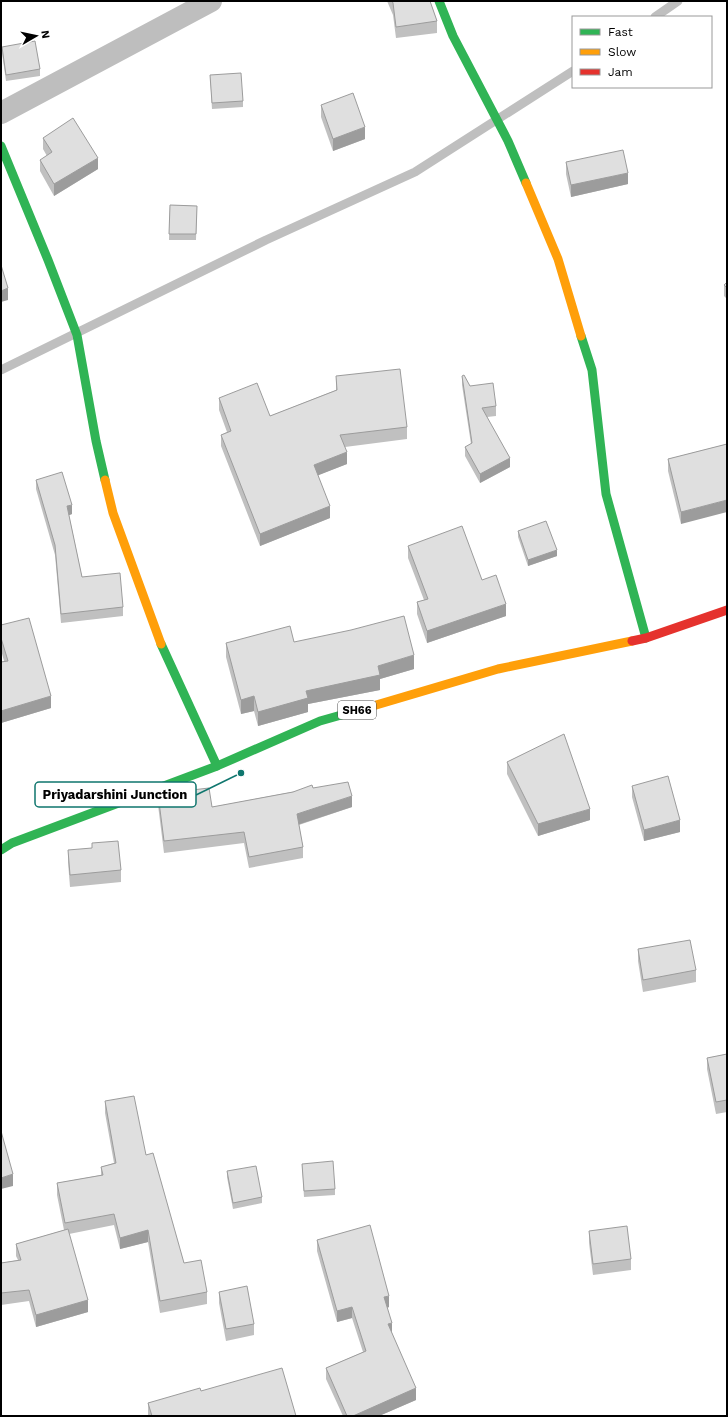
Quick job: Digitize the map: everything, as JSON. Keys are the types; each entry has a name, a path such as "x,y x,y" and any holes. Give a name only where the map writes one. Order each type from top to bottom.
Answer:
{"street":[{"path":"1,113 211,1"},
{"path":"439,1 453,36 508,141 558,259 592,370 606,494 646,638"},
{"path":"1,146 48,260 77,336 96,441 113,513 160,642 216,766"},
{"name":"SH66","path":"1,850 19,840 216,766 320,721 498,669 646,638 727,610"}],"building":[{"path":"392,1 430,1 437,21 396,27"},
{"path":"35,41 40,69 6,75 2,47"},
{"path":"241,73 243,101 212,103 210,75"},
{"path":"353,93 365,127 333,139 321,105"},
{"path":"73,118 98,158 54,184 40,160 52,152 43,138"},
{"path":"623,150 628,173 571,185 566,162"},
{"path":"170,205 197,206 196,234 169,234"},
{"path":"1,265 8,288 1,291"},
{"path":"400,369 407,427 340,435 347,452 314,465 330,506 260,534 221,435 231,431 219,398 257,383 270,416 337,390 336,376"},
{"path":"464,375 470,386 493,383 496,406 482,408 510,458 480,474 465,447 472,443 462,376"},
{"path":"727,444 727,500 681,512 668,459"},
{"path":"62,472 72,505 67,506 82,577 120,573 123,607 61,614 55,545 36,480"},
{"path":"546,521 557,550 528,560 518,531"},
{"path":"462,526 482,580 496,575 506,604 427,631 417,602 428,599 408,546"},
{"path":"404,616 414,655 378,666 380,675 306,691 308,698 258,712 254,696 241,700 226,643 290,626 294,642 351,630"},
{"path":"29,618 51,696 1,711 1,662 8,661 1,638 1,625"},
{"path":"564,734 590,809 538,824 507,762"},
{"path":"668,776 680,820 644,830 632,786"},
{"path":"348,782 352,796 297,814 303,847 249,857 244,832 164,841 158,794 209,788 212,807 293,792 312,785 313,788"},
{"path":"118,841 121,870 70,875 68,850 92,848 92,843"},
{"path":"690,940 696,970 643,980 638,949"},
{"path":"727,1054 727,1100 716,1102 707,1058"},
{"path":"134,1096 146,1155 153,1153 184,1263 201,1260 207,1292 160,1301 148,1230 120,1238 114,1214 65,1223 57,1183 103,1175 101,1167 116,1163 105,1101"},
{"path":"1,1131 13,1174 1,1178"},
{"path":"333,1161 335,1189 304,1191 302,1164"},
{"path":"256,1166 262,1197 233,1203 227,1171"},
{"path":"370,1225 389,1296 384,1297 392,1323 388,1324 416,1388 353,1416 347,1416 326,1368 366,1351 352,1307 337,1311 317,1240"},
{"path":"627,1226 631,1259 593,1264 589,1231"},
{"path":"68,1229 88,1300 36,1315 29,1290 1,1293 1,1263 21,1260 16,1244"},
{"path":"247,1286 254,1324 226,1329 219,1292"},
{"path":"282,1368 296,1416 152,1416 148,1403 200,1388 201,1391"}],"waterway":[{"path":"656,16 678,1"},
{"path":"1,370 266,240 415,172 572,72"}],"traffic: fast":[{"path":"439,1 453,36 508,141 526,183"},
{"path":"1,146 77,335 96,441 105,480"},
{"path":"581,336 592,370 606,494 646,638"},
{"path":"161,644 217,766"},
{"path":"1,850 12,843 217,766 320,721 366,708"}],"traffic: slow":[{"path":"526,183 558,259 581,336"},
{"path":"105,480 113,513 161,644"},
{"path":"366,708 498,669 632,641"}],"traffic: jam":[{"path":"632,641 646,638 727,610"}],"place":[{"name":"Priyadarshini Junction","path":"241,773"}]}
